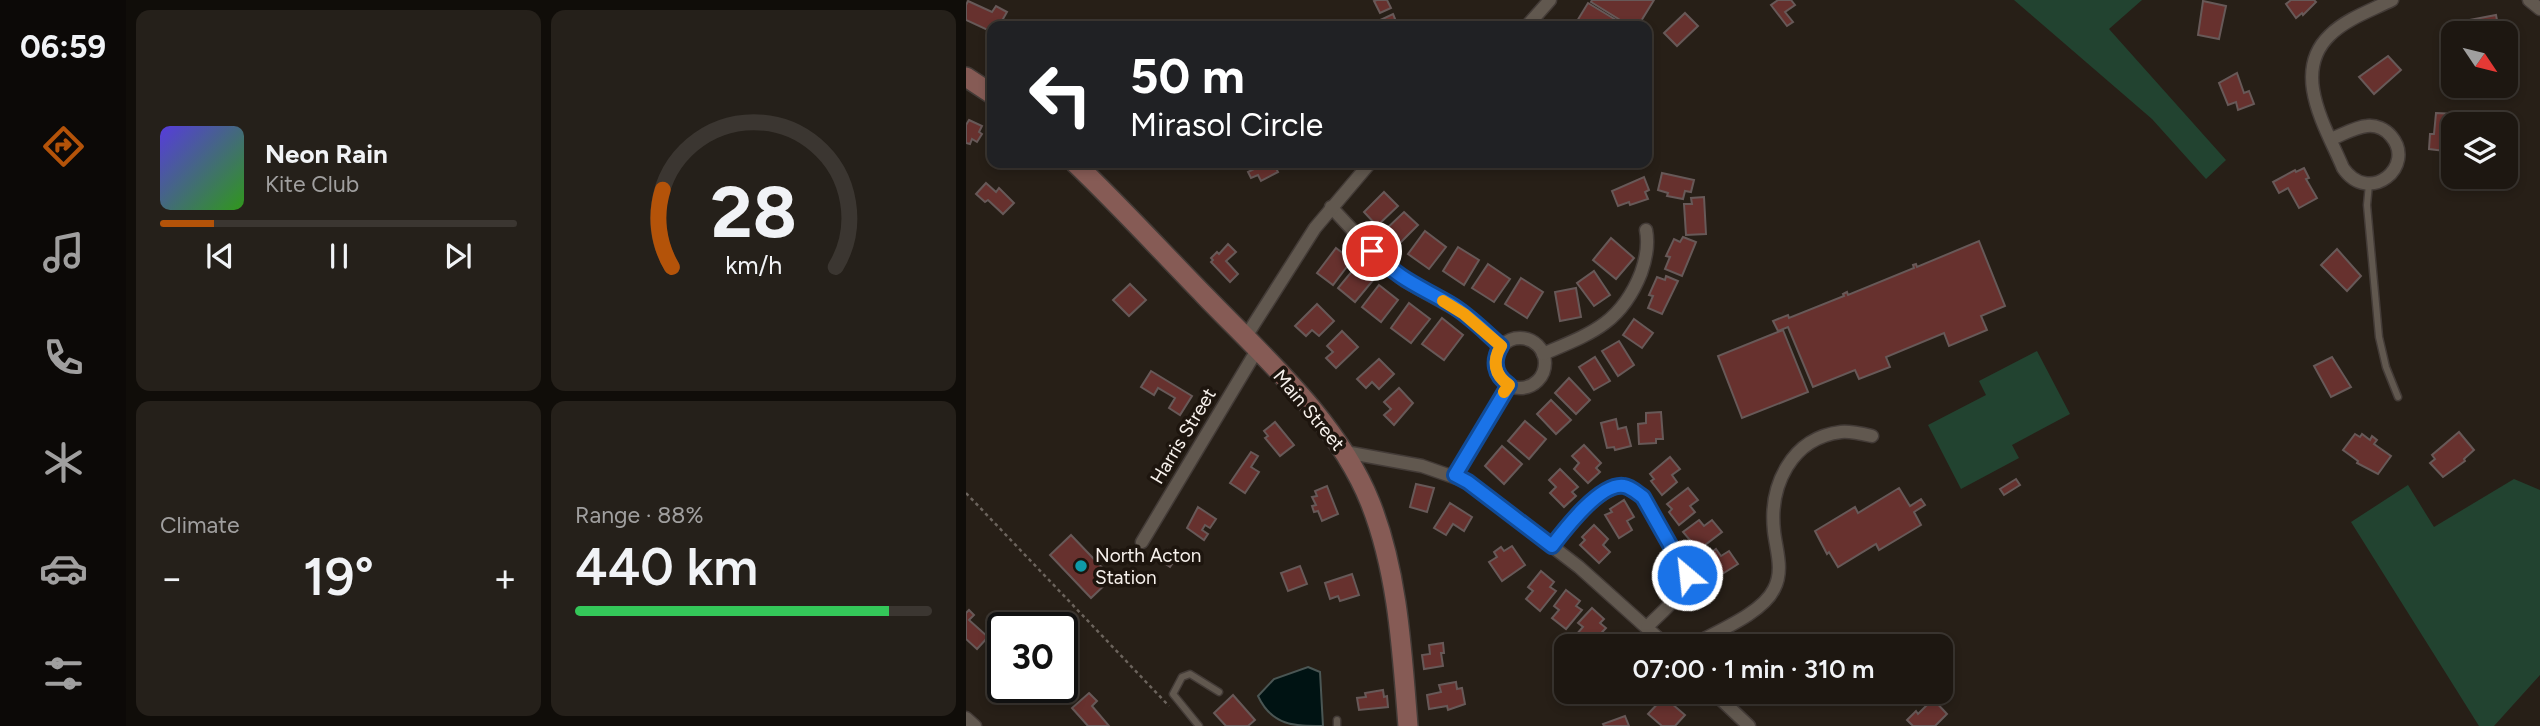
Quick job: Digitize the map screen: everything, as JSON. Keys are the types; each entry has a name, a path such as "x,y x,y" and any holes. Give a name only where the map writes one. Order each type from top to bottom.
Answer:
{"main road":[{"path":"966,77 987,91"},
{"name":"Main Street","path":"1081,168 1307,404 1345,452 1369,500 1387,553 1402,655 1408,726"}],"street":[{"path":"1531,21 1550,0"},
{"path":"2331,139 2366,126 2378,127 2393,137 2398,156 2395,168 2382,181 2369,184 2357,181 2347,173 2331,139 2315,101 2312,75 2318,51 2329,36 2392,0"},
{"path":"2529,0 2540,9"},
{"name":"Harris Street","path":"1142,542 1307,240 1331,207 1366,168"},
{"path":"1331,207 1389,269 1464,314 1501,346"},
{"path":"1544,354 1591,334 1621,310 1635,288 1643,268 1648,244 1646,230"},
{"path":"1513,339 1527,339 1535,343 1544,354 1544,369 1536,382 1523,387 1509,385 1498,375 1496,355 1501,346 1513,339"},
{"path":"1455,475 1509,385"},
{"path":"1713,634 1764,603 1774,589 1779,574 1773,508 1777,482 1790,459 1811,441 1826,435 1842,431 1872,436"},
{"path":"1345,452 1422,466 1455,475 1468,482 1552,546 1655,634"},
{"path":"1552,546 1605,490 1622,485 1643,497 1687,575 1680,593 1647,626"},
{"path":"1726,704 1749,726"},
{"path":"966,718 975,726"}],"lane":[{"path":"2369,184 2367,205 2379,337 2386,367 2398,397"},
{"path":"1199,726 1173,694 1182,677 1190,674 1219,692"}],"path":[{"path":"966,493 1170,706"}],"green space":[{"path":"2014,0 2142,0 2109,29 2226,160 2206,179 2152,119"},
{"path":"2037,351 2070,414 2012,445 2019,458 1961,489 1928,425 1986,395 1979,381"},
{"path":"2514,479 2540,490 2540,675 2494,726 2479,726 2351,522 2408,485 2434,527"}],"shaded area":[{"path":"1308,667 1320,672 1323,726 1303,726 1277,719 1258,696 1274,679"}],"building":[{"path":"1387,0 1391,8 1380,13 1374,1"},
{"path":"1654,0 1641,21 1622,21 1591,2"},
{"path":"1778,0 1791,0 1795,5 1785,12 1793,22 1787,26 1771,5"},
{"path":"2291,0 2316,2 2296,18 2286,4"},
{"path":"968,1 992,12 996,6 1007,12 1002,21 987,21 987,30 966,20"},
{"path":"2203,1 2226,6 2219,39 2198,35"},
{"path":"1588,3 1618,21 1577,21"},
{"path":"1685,13 1698,26 1677,46 1664,33"},
{"path":"1393,14 1396,21 1378,21"},
{"path":"2496,15 2497,21 2464,21"},
{"path":"2388,56 2401,70 2374,94 2359,77"},
{"path":"2237,73 2244,93 2249,91 2254,104 2238,110 2236,102 2228,105 2219,83"},
{"path":"2436,113 2441,113 2441,150 2429,149 2430,134 2434,134"},
{"path":"969,120 982,126 979,132 982,134 977,142 972,139 970,144 966,143 966,125"},
{"path":"1256,168 1276,168 1278,172 1261,181 1258,175 1251,178 1248,172"},
{"path":"2304,168 2309,178 2306,179 2317,198 2299,208 2288,188 2279,193 2273,182"},
{"path":"1662,173 1694,180 1691,192 1685,191 1683,199 1667,196 1668,193 1658,190"},
{"path":"1644,177 1649,190 1645,192 1648,199 1618,206 1612,191"},
{"path":"986,183 996,192 999,188 1014,203 1003,214 988,200 985,202 976,194"},
{"path":"1384,192 1398,206 1377,226 1364,212"},
{"path":"1704,197 1706,234 1686,235 1684,204 1692,204 1691,198"},
{"path":"1404,212 1418,225 1397,246 1383,232"},
{"path":"1425,231 1446,247 1429,269 1408,254"},
{"path":"1683,237 1696,242 1682,276 1665,269 1670,257 1666,256 1674,239 1680,242"},
{"path":"1611,238 1634,258 1616,279 1593,260"},
{"path":"1979,241 2005,306 1981,316 1987,330 1949,346 1944,333 1886,357 1890,367 1859,379 1855,370 1813,387 1788,327 1778,331 1773,321 1788,315 1789,318 1844,296 1847,292 1848,295 1914,268 1913,265 1916,264 1917,267"},
{"path":"1228,244 1236,252 1226,261 1238,274 1230,282 1211,262 1211,258"},
{"path":"1458,247 1479,260 1464,285 1443,271"},
{"path":"1336,248 1352,260 1333,285 1317,273"},
{"path":"2337,249 2361,276 2347,291 2321,265"},
{"path":"1358,264 1375,278 1355,302 1338,288"},
{"path":"1488,264 1510,279 1494,302 1472,288"},
{"path":"1594,271 1610,295 1594,306 1577,283"},
{"path":"1666,276 1678,281 1662,314 1648,308 1653,296 1649,295 1657,277 1665,280"},
{"path":"1521,278 1543,292 1527,318 1505,304"},
{"path":"1130,284 1146,300 1129,316 1113,300"},
{"path":"1379,285 1398,300 1381,322 1362,307"},
{"path":"1576,288 1581,317 1560,321 1555,292"},
{"path":"1409,303 1430,319 1411,343 1391,328"},
{"path":"1317,304 1334,321 1319,336 1312,330 1306,336 1295,326"},
{"path":"1442,318 1463,335 1444,360 1422,344"},
{"path":"1634,319 1653,333 1642,348 1623,335"},
{"path":"1783,330 1808,392 1742,418 1718,356"},
{"path":"1342,331 1358,347 1336,368 1326,358 1333,352 1327,346"},
{"path":"1619,341 1634,365 1618,376 1602,351"},
{"path":"1595,357 1610,381 1594,390 1579,367"},
{"path":"2332,357 2351,387 2331,397 2314,366"},
{"path":"1379,359 1394,374 1379,389 1372,382 1366,388 1357,379"},
{"path":"1151,371 1192,396 1180,415 1169,408 1175,398 1158,388 1154,395 1141,387"},
{"path":"1569,378 1590,400 1576,414 1555,393"},
{"path":"1399,388 1413,403 1394,425 1384,415 1391,409 1384,402"},
{"path":"1551,400 1571,420 1556,434 1537,414"},
{"path":"1661,412 1663,439 1656,439 1656,443 1639,444 1638,424 1646,423 1646,413"},
{"path":"1616,419 1618,429 1626,427 1631,446 1615,450 1614,447 1607,448 1601,423"},
{"path":"1525,421 1546,439 1529,459 1508,441"},
{"path":"1275,422 1294,445 1280,456 1265,438 1268,436 1264,431"},
{"path":"2459,432 2474,450 2465,461 2443,477 2430,463 2435,459 2432,455"},
{"path":"2355,434 2360,437 2362,434 2370,440 2372,436 2377,440 2374,444 2391,456 2378,474 2357,463 2358,461 2343,450"},
{"path":"1584,445 1601,463 1596,468 1600,472 1588,483 1574,469 1579,463 1572,456"},
{"path":"1502,446 1522,464 1504,484 1485,466"},
{"path":"1251,452 1258,456 1251,467 1259,472 1245,493 1230,483"},
{"path":"1670,457 1680,469 1672,475 1677,482 1662,495 1651,481 1654,479 1650,474"},
{"path":"1560,469 1578,487 1572,492 1576,496 1564,507 1550,493 1556,487 1549,480"},
{"path":"2016,479 2020,485 2004,495 2000,489"},
{"path":"1416,484 1434,488 1427,512 1410,507"},
{"path":"1327,486 1338,514 1322,521 1318,511 1314,512 1312,506 1316,505 1312,497 1317,496 1315,491"},
{"path":"1688,488 1698,500 1690,506 1695,512 1679,525 1669,512 1672,509 1667,504"},
{"path":"1899,488 1910,506 1921,499 1925,505 1914,512 1921,525 1879,550 1876,544 1838,567 1829,552 1827,554 1815,531 1855,507 1858,513"},
{"path":"1624,500 1634,517 1627,521 1632,530 1619,538 1605,515"},
{"path":"1450,503 1472,517 1464,531 1453,524 1446,535 1434,528"},
{"path":"1198,507 1216,519 1210,528 1205,525 1202,530 1208,534 1204,540 1187,528"},
{"path":"1699,520 1704,526 1712,520 1722,532 1701,548 1697,543 1694,545 1683,532"},
{"path":"1594,525 1608,539 1603,545 1610,552 1599,563 1580,545 1585,540 1582,537"},
{"name":"North Acton Station","path":"1071,535 1112,578 1091,598 1050,555"},
{"path":"1512,546 1525,565 1502,581 1489,562 1497,557 1494,552 1501,547 1504,551"},
{"path":"1716,549 1721,556 1729,551 1738,564 1716,578 1712,573 1709,575 1700,561"},
{"path":"1168,550 1177,557 1170,567 1161,561"},
{"path":"1300,566 1307,584 1288,591 1281,573"},
{"path":"1541,571 1554,582 1550,587 1556,591 1540,611 1526,599 1533,591 1528,587"},
{"path":"1352,574 1359,595 1340,601 1338,596 1330,599 1325,583"},
{"path":"1566,590 1580,601 1576,606 1582,610 1566,629 1552,618 1559,610 1554,606"},
{"path":"1592,608 1604,619 1600,623 1606,628 1600,634 1577,634 1583,627 1578,623"},
{"path":"969,610 974,615 969,620 987,636 977,649 966,639 966,613"},
{"path":"1443,643 1443,666 1424,669 1422,655 1430,654 1429,645"},
{"path":"1456,682 1457,689 1462,688 1465,704 1448,710 1447,706 1429,709 1427,695 1441,692 1439,685"},
{"path":"1383,690 1384,697 1387,696 1388,707 1359,710 1357,698 1366,697 1365,693"},
{"path":"1089,693 1097,701 1092,706 1109,726 1088,726 1072,708"},
{"path":"1233,695 1255,720 1248,726 1226,726 1214,713"},
{"path":"1657,704 1672,704 1685,715 1675,726 1662,726 1648,714"},
{"path":"1928,704 1938,704 1947,714 1935,726 1913,726 1907,720 1916,711 1918,714"},
{"path":"1625,716 1629,726 1603,724"}],"slow traffic":[{"path":"1443,301 1464,314 1501,346 1495,365 1498,375 1509,385 1504,392"}],"place":[{"name":"North Acton Station","path":"1081,566"}],"route":[{"path":"1372,251 1405,281 1450,304 1501,346 1495,365 1498,375 1509,385 1455,475 1508,510 1552,546 1605,490 1622,485 1632,489 1643,497 1687,575"}]}
